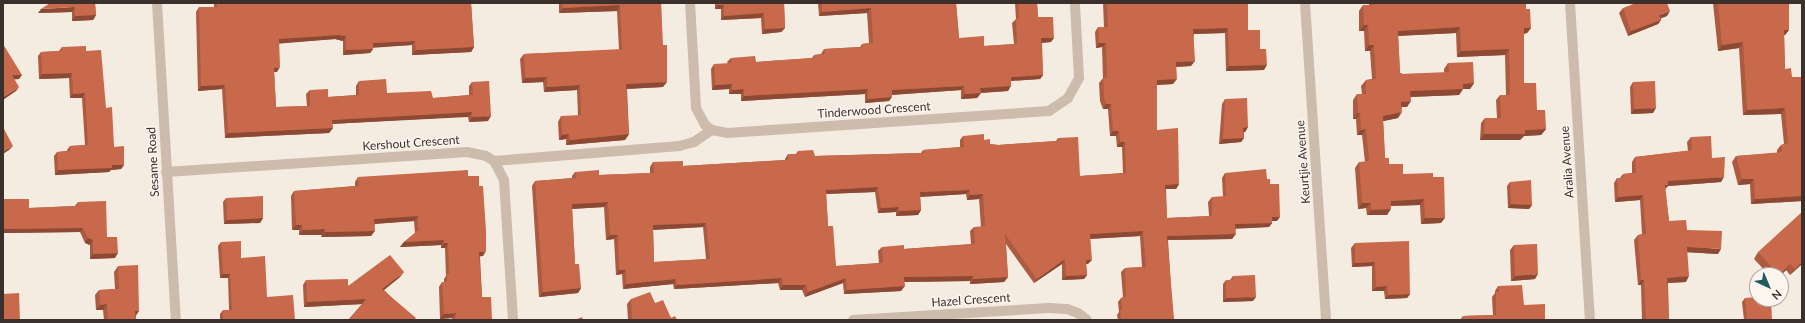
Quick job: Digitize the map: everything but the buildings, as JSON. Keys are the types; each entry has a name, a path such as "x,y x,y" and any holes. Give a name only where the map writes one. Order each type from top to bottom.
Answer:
{"street":[{"name":"Sesame Road","path":"157,3 176,320"},
{"path":"513,320 504,180 494,161 679,146 694,142 712,130 701,117 694,98 690,3"},
{"name":"Tinderwood Crescent","path":"712,130 727,133 1049,111 1068,98 1079,78 1075,3"},
{"name":"Keurtjie Avenue","path":"1305,3 1326,320"},
{"name":"Aralia Avenue","path":"1570,3 1590,320"},
{"name":"Kershout Crescent","path":"166,172 467,152 486,156 494,161"},
{"name":"Hazel Crescent","path":"853,320 1049,308 1067,309 1078,313 1086,320"}]}
